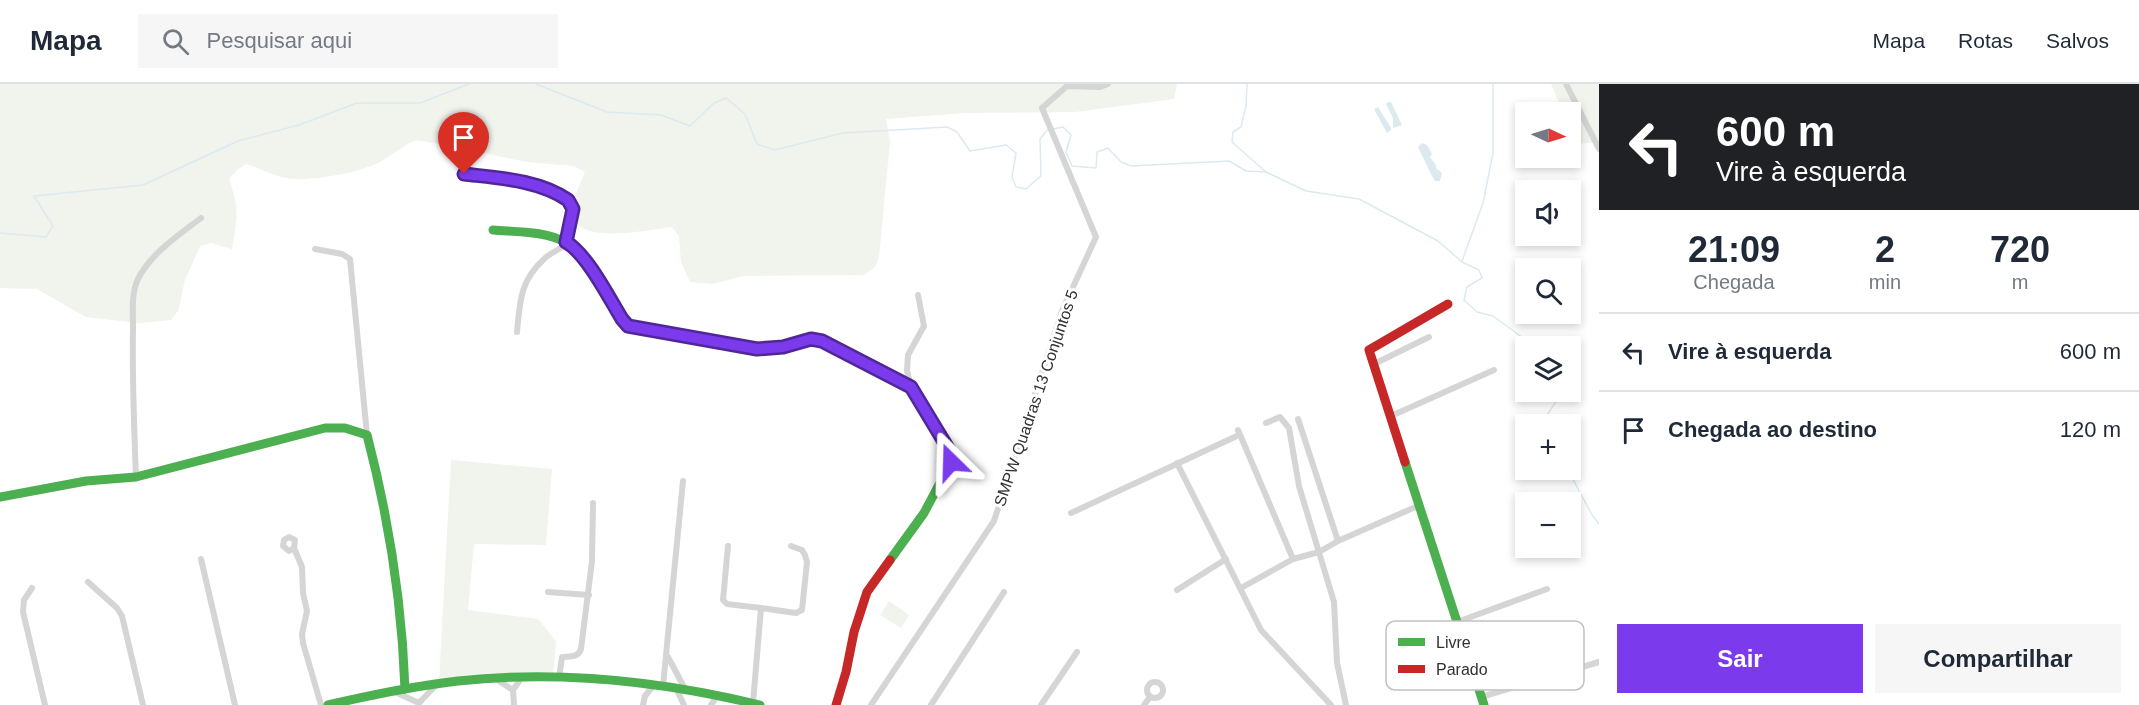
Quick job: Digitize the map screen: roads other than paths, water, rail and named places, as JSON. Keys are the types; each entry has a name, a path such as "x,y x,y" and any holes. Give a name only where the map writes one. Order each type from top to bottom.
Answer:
{"street":[{"name":"SMPW Quadras 13 Conjuntos 5","path":"871,705 994,520 1062,310 1096,237 1042,108 1068,86 1100,87 1108,84"},
{"path":"1566,84 1599,149"},
{"path":"464,174 539,186 568,200 573,209 566,243 544,259 529,276 523,289 517,332"},
{"path":"136,477 132,361 133,304 136,284 152,260 201,218"},
{"path":"493,230 532,234 566,243 576,250 628,326 757,349 783,347 811,339 819,340 911,387"},
{"path":"315,249 342,254 350,259 367,435 382,490 397,577 404,640 405,689"},
{"path":"836,705 846,672 854,632 867,592 924,513 951,462 949,450 911,387 907,371 908,356 924,326 918,295"},
{"path":"1448,304 1370,348 1457,621"},
{"path":"1374,364 1429,337"},
{"path":"1391,416 1494,370"},
{"path":"1266,423 1280,417 1289,429 1299,486 1334,602 1337,663 1346,705"},
{"path":"1298,419 1338,541"},
{"path":"0,497 86,481 136,477 325,428 345,428 367,435"},
{"path":"1071,513 1239,433 1293,559"},
{"path":"1177,463 1261,630 1331,705"},
{"path":"661,680 667,653 683,481"},
{"path":"559,678 562,657 575,656 580,651 592,561 593,503"},
{"path":"1241,588 1293,559 1319,552 1420,504"},
{"path":"728,546 723,600 727,604 796,613 802,610 806,558 801,550 791,546"},
{"path":"294,548 301,561 303,593 307,611 302,634 303,643 321,705"},
{"path":"201,559 235,705"},
{"path":"1177,590 1226,559"},
{"path":"88,582 117,608 122,616 143,705"},
{"path":"32,588 24,600 23,612 45,705"},
{"path":"1460,621 1546,589"},
{"path":"548,592 589,595"},
{"path":"931,705 1004,592"},
{"path":"334,704 437,684 522,677 637,683 661,680 680,688 756,704 761,608"},
{"path":"1041,705 1077,652"},
{"path":"667,653 676,673 684,705"},
{"path":"1584,667 1599,662"},
{"path":"643,705 645,696 669,671 676,673"},
{"path":"514,705 513,690 522,677"},
{"path":"495,678 513,690"},
{"path":"637,683 645,696"},
{"path":"394,691 419,704 437,684"},
{"path":"1483,701 1516,690"},
{"path":"711,705 718,695"},
{"path":"1144,705 1150,697"}],"waterway":[{"path":"0,233 46,237 53,226 34,196 143,185 238,141 299,125 357,103 420,103 469,84"},
{"path":"536,84 607,112 661,115 690,126 714,103 726,98 745,114 757,144 775,150 843,133 947,127 957,132 970,151 1006,145 1016,153 1012,177 1016,187 1026,189 1041,176 1040,139 1048,129"},
{"path":"1247,84 1246,106 1241,127 1233,132 1232,142 1266,172 1306,191 1359,199 1438,241 1462,262 1479,270 1482,278 1467,287 1464,300 1477,312 1493,316 1520,336"},
{"path":"1462,261 1483,203 1493,153 1493,84"},
{"path":"1053,129 1063,127 1071,135 1066,152 1072,166 1096,168 1097,152 1108,148 1121,162 1131,166 1229,161 1246,171 1266,172"},
{"path":"1548,414 1556,402"},
{"path":"1573,480 1599,524"}]}
